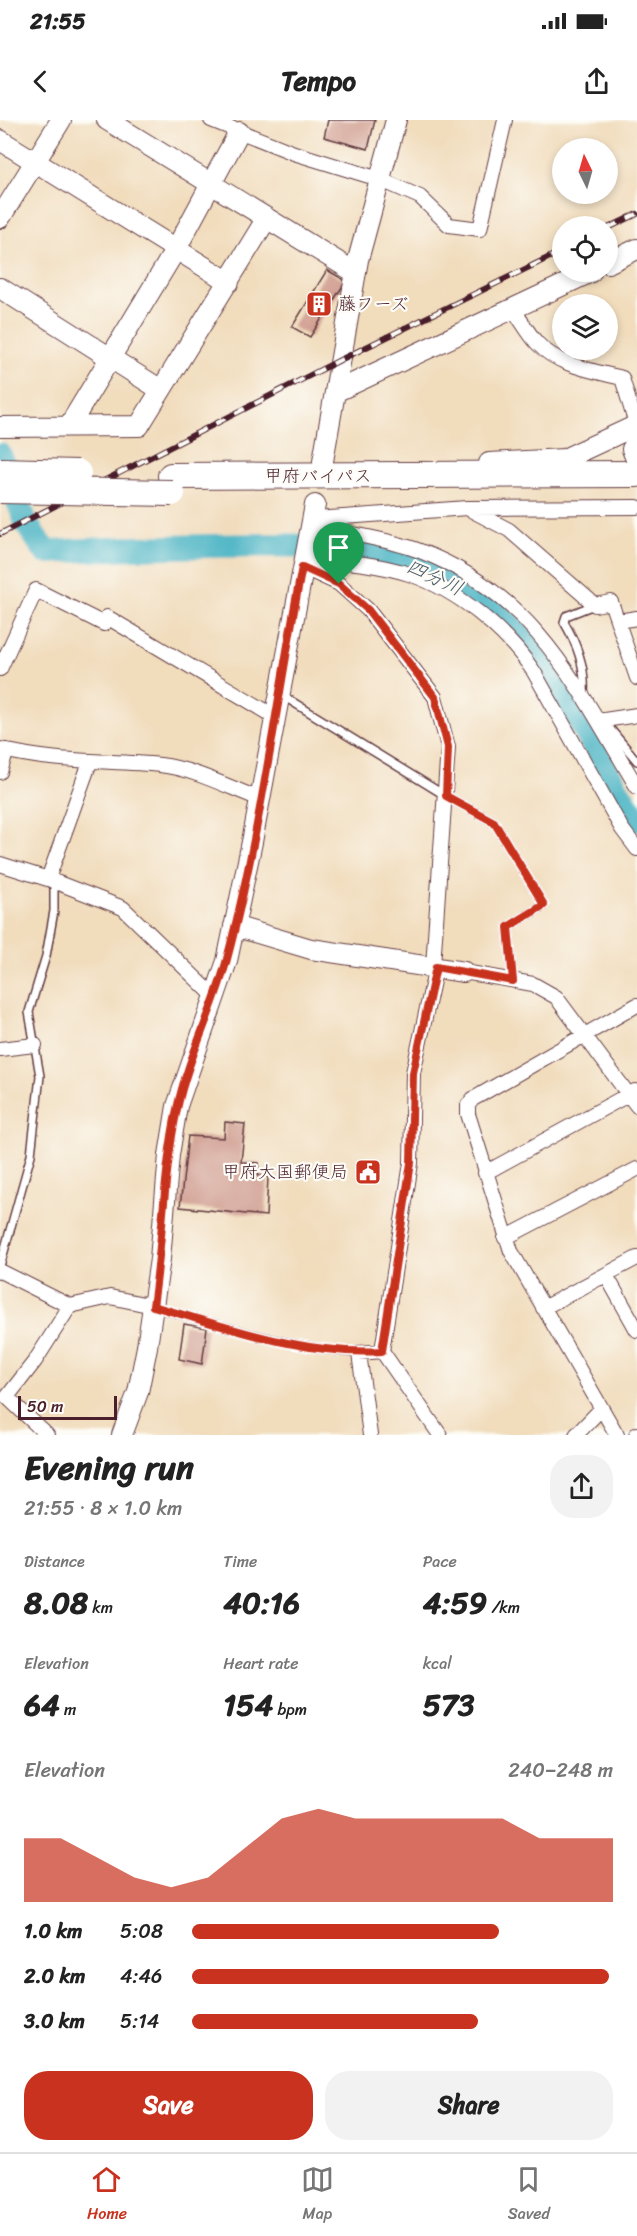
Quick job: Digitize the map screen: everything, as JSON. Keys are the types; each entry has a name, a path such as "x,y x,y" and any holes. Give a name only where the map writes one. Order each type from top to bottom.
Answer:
{"highway":[{"name":"甲府バイパス","path":"0,471 171,484 637,492"},
{"name":"甲府バイパス","path":"0,489 446,475 637,474"}],"street":[{"path":"0,218 61,120"},
{"path":"107,120 356,273"},
{"path":"211,120 239,132 379,179 420,197 448,225 480,229 505,120"},
{"path":"322,461 356,273 396,120"},
{"path":"69,426 176,249 239,132"},
{"path":"0,140 229,282"},
{"path":"0,427 139,426 267,218"},
{"path":"618,258 637,249"},
{"path":"335,392 570,282"},
{"path":"0,288 161,390"},
{"path":"446,475 486,463 564,459 635,421 622,378 582,368 552,355 538,344 513,309"},
{"path":"637,443 632,449 637,462"},
{"path":"315,518 467,508 637,507"},
{"path":"467,508 509,530 595,605 611,602 633,652 637,678"},
{"path":"122,1435 138,1392 153,1306 160,1259 168,1155 177,1106 227,961 260,799 303,563 315,518"},
{"path":"315,518 326,528 371,536 419,550 462,570 492,590 534,627 567,669 600,721 637,787"},
{"path":"303,563 356,562 410,574 450,594 492,625 520,652 534,672 622,829 637,849"},
{"path":"303,563 339,584 368,610 435,697 448,747 446,796 438,867 435,966 413,1073 411,1163 382,1351 440,1435"},
{"path":"0,669 36,590 104,624 107,617 274,716"},
{"path":"618,621 637,618"},
{"path":"600,721 637,715"},
{"path":"0,772 4,749 90,762 161,765 198,775 260,799"},
{"path":"51,880 90,762"},
{"path":"0,864 51,880 123,908 214,996"},
{"path":"234,926 311,949 435,966 533,984 556,997 634,1097 485,1173"},
{"path":"617,1435 505,1238 468,1114 468,1105 473,1099 637,1005"},
{"path":"0,1049 35,1045"},
{"path":"505,1238 637,1169"},
{"path":"543,1308 637,1258"},
{"path":"0,1272 70,1306 110,1297 153,1306"},
{"path":"606,1275 637,1330"},
{"path":"47,1435 7,1396 35,1361 70,1306"},
{"path":"370,1435 359,1353 382,1351"},
{"path":"576,1435 601,1409"}],"lane":[{"path":"584,696 585,675 574,638 564,622 566,616 595,605"},
{"path":"278,693 446,796 494,822 544,905 508,927 513,981"},
{"path":"600,721 637,761"},
{"path":"0,1266 31,1155 40,1076 29,1012 46,956 54,911 51,880"},
{"path":"153,1306 283,1342 330,1351 359,1353"}],"building":[{"path":"328,120 375,120 368,149 324,137"},
{"name":"藤フーズ","path":"327,270 346,281 310,337 292,327"},
{"path":"225,1122 245,1124 241,1162 259,1163 258,1175 268,1177 266,1216 180,1207 188,1136 224,1138"},
{"path":"184,1324 207,1328 202,1364 179,1359"}],"waterway":[{"name":"四分川","path":"0,455 27,525 46,552 289,545 343,549 395,558 436,572 452,581 499,614 536,653 563,693 637,820"}],"railway":[{"path":"618,223 637,214"},
{"path":"0,534 340,360 552,256"}],"place":[{"name":"藤フーズ","path":"319,304"},
{"name":"甲府大国郵便局","path":"368,1172"}],"route":[{"path":"302,567 339,584 368,610 435,697 448,747 446,796 494,822 544,905 508,927 513,981 436,967 413,1073 411,1163 382,1351 359,1353 330,1351 283,1342 153,1306 160,1259 168,1155 177,1106 227,961 252,842 302,567"}]}
